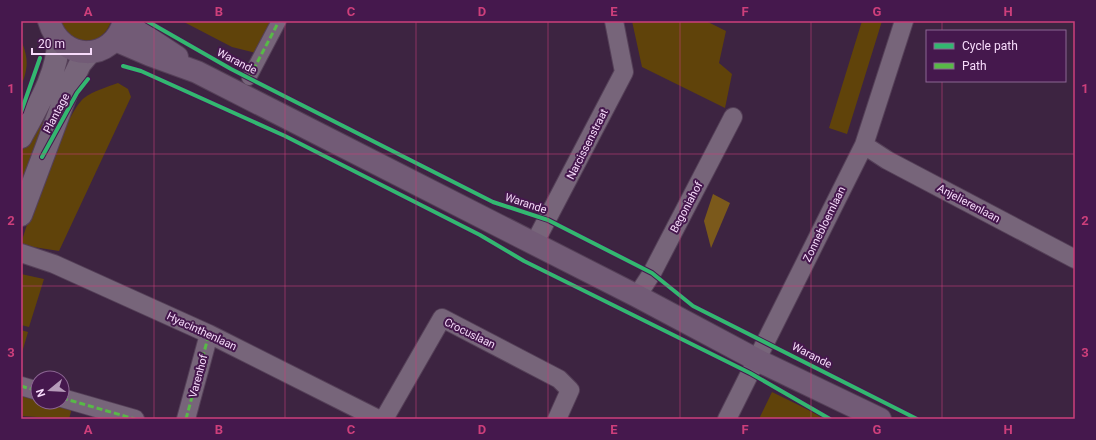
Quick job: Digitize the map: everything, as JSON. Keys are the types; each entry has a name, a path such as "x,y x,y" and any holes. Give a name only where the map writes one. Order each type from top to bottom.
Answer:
{"main road":[{"path":"49,21 58,40 67,48 78,52 90,52 104,48 121,27 150,55 197,72 637,296 756,360 880,419"}],"street":[{"name":"Warande","path":"249,78 279,21"},
{"name":"Narcissenstraat","path":"534,244 624,72 614,21"},
{"name":"Zonnebloemlaan","path":"727,419 864,145 904,21"},
{"name":"Plantage","path":"21,137 54,69 59,54 58,40"},
{"name":"Plantage","path":"21,214 69,87 80,64 90,52"},
{"name":"Begoniahof","path":"637,296 652,273 733,117"},
{"name":"Anjelierenlaan","path":"864,145 887,160 1075,259"},
{"name":"Hyacinthenlaan","path":"21,253 54,264 209,334 378,419"},
{"name":"Crocuslaan","path":"384,419 442,318 559,379 570,390 557,419"},
{"name":"Varenhof","path":"186,419 209,334"},
{"path":"70,400 135,419"}],"shaded area":[{"path":"61,21 111,21 104,34 98,38 86,41 72,37 65,31"},
{"path":"182,21 272,21 256,53 232,47"},
{"path":"632,21 706,21 726,31 719,63 732,74 725,108 642,67"},
{"path":"862,21 882,21 847,134 829,128"},
{"path":"21,40 27,64 21,87"},
{"path":"118,83 128,89 131,97 59,251 21,245 31,212 57,144 76,108 84,98 100,89"},
{"path":"52,90 59,93 21,194 21,153"},
{"path":"713,194 730,203 711,248 704,221"},
{"path":"21,274 44,279 29,327 21,325"},
{"path":"21,330 28,332 21,356"},
{"path":"772,392 827,419 759,419"},
{"path":"23,393 30,395 30,410 70,410 70,407 72,408 69,419 21,416"}],"marked path":[{"path":"249,78 279,21"},
{"path":"186,419 209,334"},
{"path":"21,386 30,389"},
{"path":"70,400 135,419"}],"cycle path":[{"path":"147,21 231,69 493,202 548,220 652,273 693,306 917,419"},
{"path":"21,112 40,58"},
{"path":"123,66 141,71 285,136 480,235 524,261 750,373 830,419"},
{"path":"42,157 77,93 88,79"}]}
